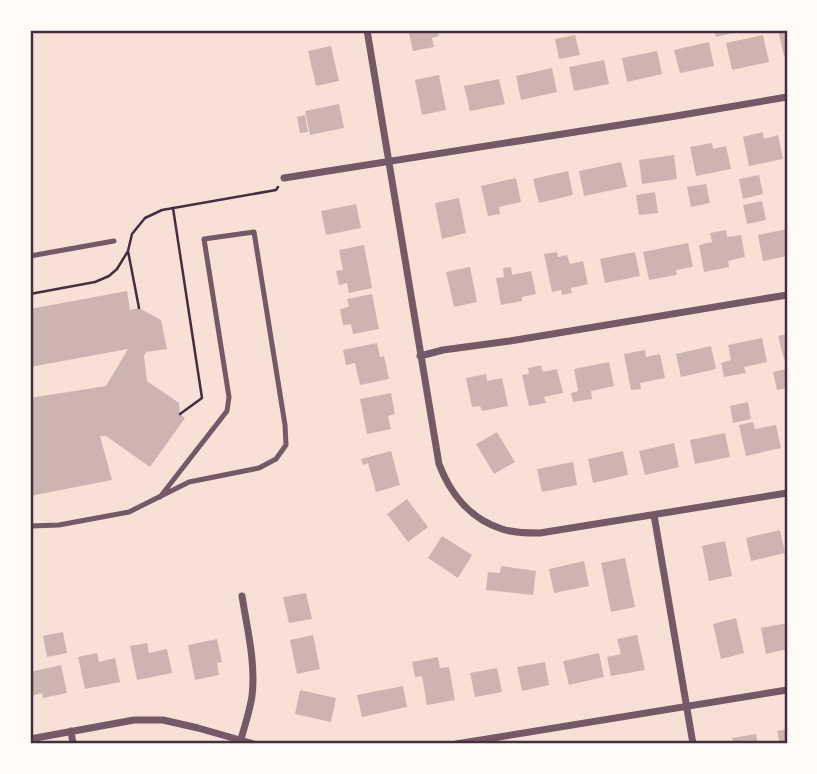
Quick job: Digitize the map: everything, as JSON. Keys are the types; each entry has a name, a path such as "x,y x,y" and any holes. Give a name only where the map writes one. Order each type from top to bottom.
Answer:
{"street":[{"path":"367,30 439,464 445,481 455,496 466,508 502,530 540,533 787,493"},
{"path":"284,178 787,97"},
{"path":"420,355 787,295"},
{"path":"654,515 692,744"},
{"path":"241,739 252,698 253,678 242,596"},
{"path":"456,744 787,690"},
{"path":"30,739 134,720 163,720 198,727 254,744"},
{"path":"71,731 73,744"}],"lane":[{"path":"30,526 59,525 129,513 160,497 189,482 259,468 276,459 286,445 285,425 254,232 204,239 229,397 227,411 160,497"},
{"path":"30,256 114,241"}],"path":[{"path":"30,294 95,282 109,276 128,251 132,234 145,218 162,210 276,190 284,178"},
{"path":"173,208 202,398 180,414"},
{"path":"128,251 139,308"}],"building":[{"path":"408,30 437,30 439,36 432,38 434,47 413,51"},
{"path":"714,30 736,30 737,32 716,37"},
{"path":"778,30 787,30 787,55 784,56"},
{"path":"575,35 580,55 559,59 555,39"},
{"path":"763,35 769,62 732,70 726,43"},
{"path":"709,42 714,66 680,73 674,50"},
{"path":"331,46 339,81 316,86 308,51"},
{"path":"657,51 662,74 627,82 622,58"},
{"path":"604,60 609,84 574,91 569,67"},
{"path":"552,68 557,92 521,100 516,76"},
{"path":"439,75 446,110 422,115 415,80"},
{"path":"499,79 505,104 470,111 464,86"},
{"path":"339,104 344,128 310,135 305,111"},
{"path":"305,115 308,132 300,133 297,117"},
{"path":"763,132 764,139 778,135 783,159 749,166 743,137"},
{"path":"712,143 713,149 726,146 731,169 696,176 690,147"},
{"path":"674,155 677,179 642,184 639,160"},
{"path":"621,162 627,187 584,196 579,171"},
{"path":"568,171 573,195 539,203 533,179"},
{"path":"759,175 763,194 743,199 739,179"},
{"path":"516,178 521,202 499,207 500,214 488,216 481,186"},
{"path":"706,184 710,203 691,207 687,187"},
{"path":"655,192 658,213 639,215 636,195"},
{"path":"459,198 466,233 442,239 435,203"},
{"path":"762,201 766,220 747,224 743,205"},
{"path":"356,204 361,228 326,235 321,211"},
{"path":"787,229 787,256 763,261 758,235"},
{"path":"726,230 727,237 741,235 745,257 728,261 729,267 704,272 699,245 712,242 710,233"},
{"path":"688,243 693,267 676,270 677,275 649,280 643,252"},
{"path":"364,245 372,288 349,293 347,283 339,285 336,271 343,270 339,250"},
{"path":"557,252 558,257 567,255 570,264 583,261 588,284 571,288 572,293 562,295 561,290 552,292 544,254"},
{"path":"635,252 640,276 605,283 600,259"},
{"path":"470,267 477,302 454,307 446,272"},
{"path":"511,267 512,275 531,271 536,294 522,297 522,301 501,305 496,278 504,277 503,268"},
{"path":"127,291 130,310 139,308 161,320 167,349 146,352 144,356 147,381 179,403 180,414 185,418 150,467 106,436 100,436 112,480 30,496 30,398 106,386 128,349 30,367 30,309"},
{"path":"372,294 379,329 353,334 351,324 343,325 340,309 349,307 347,299"},
{"path":"787,334 787,359 784,359 778,336"},
{"path":"762,338 767,362 744,367 746,373 724,377 721,363 731,360 728,345"},
{"path":"377,343 380,357 384,356 389,379 360,385 355,363 346,365 343,350"},
{"path":"711,346 716,369 681,377 676,354"},
{"path":"645,350 646,357 660,354 665,378 640,383 641,389 631,390 624,354"},
{"path":"609,362 614,386 591,391 592,399 573,402 571,393 578,391 574,369"},
{"path":"541,365 543,372 557,369 563,393 544,397 546,403 529,406 522,375 529,374 528,368"},
{"path":"787,369 787,388 777,390 773,372"},
{"path":"486,374 487,381 502,378 508,406 482,411 480,406 472,407 466,378"},
{"path":"391,393 395,414 388,416 391,429 367,434 360,399"},
{"path":"748,402 751,419 733,423 730,406"},
{"path":"753,422 755,429 776,425 781,448 746,456 739,425"},
{"path":"497,432 515,462 494,474 476,444"},
{"path":"725,433 730,457 695,464 690,440"},
{"path":"674,443 679,467 645,475 639,451"},
{"path":"391,451 400,485 376,492 368,463 363,465 361,459"},
{"path":"623,451 628,475 593,483 588,459"},
{"path":"573,462 577,485 542,492 537,469"},
{"path":"407,499 428,527 408,542 387,514"},
{"path":"780,530 785,553 751,561 746,538"},
{"path":"442,536 472,555 458,578 428,558"},
{"path":"725,541 732,576 709,581 702,546"},
{"path":"625,558 635,607 611,612 601,563"},
{"path":"584,561 589,586 554,593 549,569"},
{"path":"501,566 536,571 533,595 486,590 488,572 500,573"},
{"path":"306,593 312,619 289,623 283,597"},
{"path":"736,618 744,653 721,659 713,624"},
{"path":"787,623 787,649 766,654 761,628"},
{"path":"63,632 67,653 47,657 43,636"},
{"path":"313,635 320,669 297,674 290,640"},
{"path":"637,635 645,670 611,676 607,657 621,654 617,639"},
{"path":"217,639 222,662 217,663 219,675 195,680 188,645"},
{"path":"147,643 149,653 167,649 172,673 137,680 130,646"},
{"path":"97,653 99,662 115,658 120,682 85,689 78,657"},
{"path":"599,653 604,677 569,685 563,661"},
{"path":"438,657 440,668 449,667 455,700 427,705 422,676 415,677 412,662"},
{"path":"545,662 549,685 522,691 517,667"},
{"path":"61,665 67,693 43,698 42,693 31,696 30,672"},
{"path":"497,668 502,692 475,697 470,673"},
{"path":"403,686 407,707 362,717 357,695"},
{"path":"300,690 336,698 331,722 295,714"},
{"path":"787,729 787,744 780,744 777,731"},
{"path":"756,734 758,744 734,744 732,738"}]}
